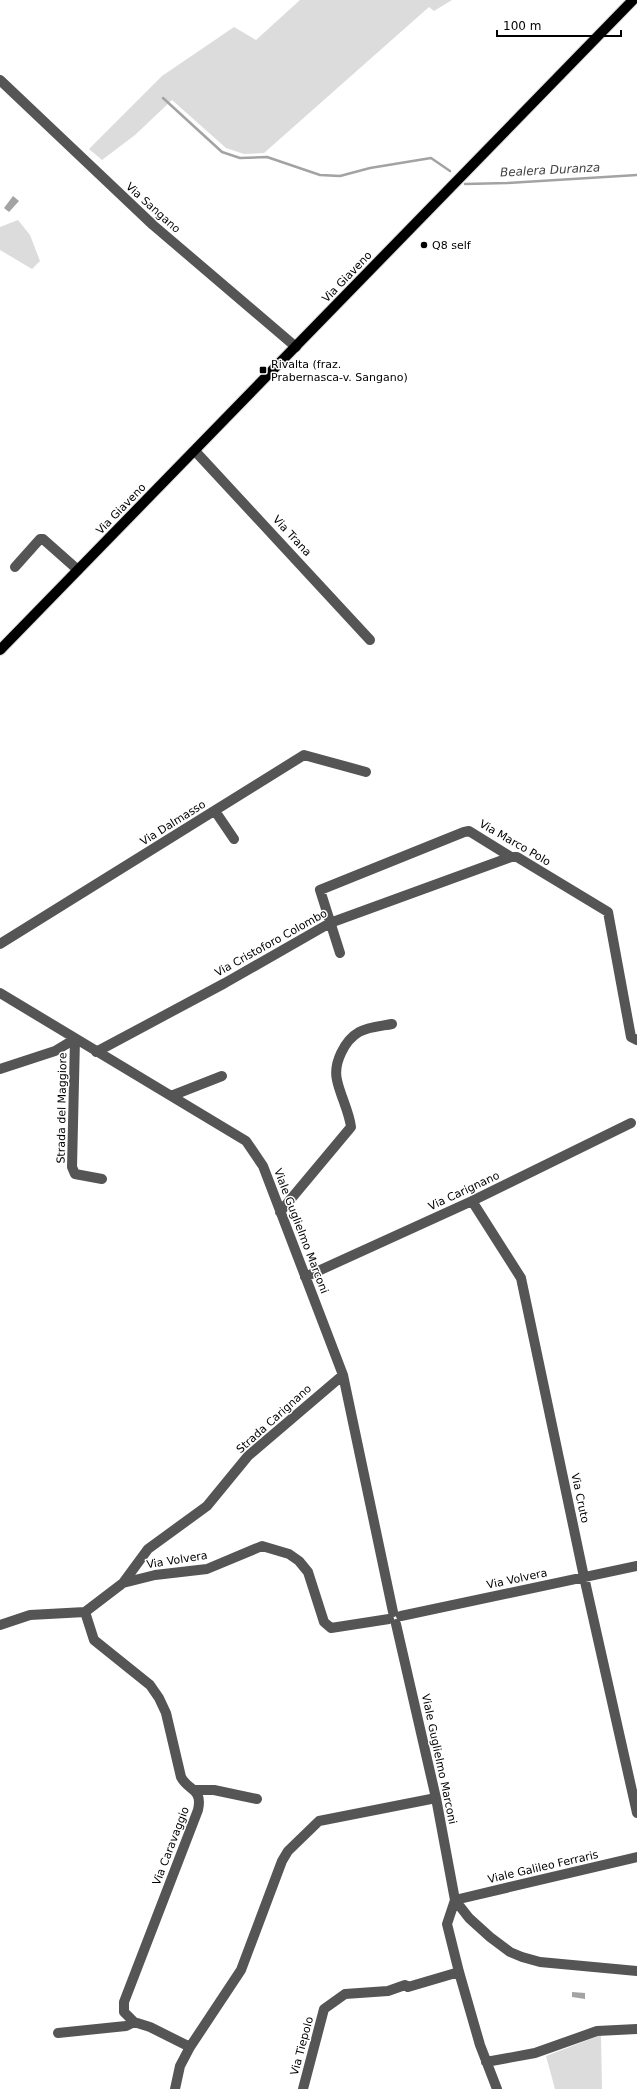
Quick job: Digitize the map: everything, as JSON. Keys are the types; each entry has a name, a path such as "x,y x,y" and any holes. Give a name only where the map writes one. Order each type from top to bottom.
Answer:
{"main road":[{"name":"Via Giaveno","path":"0,650 633,0"}],"street":[{"name":"Via Sangano","path":"0,80 153,225 296,347"},
{"name":"Via Trana","path":"195,451 278,538 370,640"},
{"path":"15,566 40,539 44,539 78,570"},
{"name":"Via Dalmasso","path":"0,944 54,913 304,756 366,772"},
{"path":"215,811 234,839"},
{"name":"Via Marco Polo","path":"340,952 320,890 464,832 470,831 511,857 517,857 608,912 631,1037 637,1040"},
{"name":"Via Cristoforo Colombo","path":"96,1052 225,983 330,923 511,857"},
{"name":"Viale Guglielmo Marconi","path":"0,993 246,1141 263,1166 343,1375 436,1798 455,1900"},
{"path":"280,1212 351,1127 337,1079 336,1067 342,1051 351,1038 360,1031 392,1024"},
{"path":"0,1069 55,1051 75,1039"},
{"name":"Strada del Maggiore","path":"75,1039 72,1167 75,1174 102,1179"},
{"path":"172,1096 222,1076"},
{"name":"Via Carignano","path":"305,1277 472,1201 631,1123"},
{"name":"Via Cruto","path":"472,1201 521,1278 584,1577 637,1813"},
{"name":"Strada Carignano","path":"123,1583 148,1549 207,1506 248,1456 343,1375"},
{"name":"Via Volvera","path":"85,1612 123,1583 154,1575 207,1569 262,1546 267,1546 295,1556 304,1566 308,1572 324,1622 331,1628 395,1617 637,1566"},
{"path":"0,1625 30,1615 85,1612 94,1640 150,1685 159,1698 166,1713 184,1782 195,1790 214,1790 256,1799"},
{"name":"Via Caravaggio","path":"134,2022 124,2012 124,2002 198,1810 199,1800 195,1790"},
{"path":"175,2089 180,2066 190,2046 241,1970 282,1861 300,1838 319,1821 436,1798"},
{"name":"Viale Galileo Ferraris","path":"455,1900 637,1857"},
{"path":"455,1900 469,1918 490,1937 510,1952 522,1957 540,1962 637,1971"},
{"path":"455,1900 447,1924 459,1972 486,2062 497,2089"},
{"name":"Via Tiepolo","path":"303,2089 324,2008 345,1994 388,1991 406,1986 408,1987 459,1972"},
{"path":"58,2033 126,2026 134,2022 150,2027 190,2046"},
{"path":"486,2062 535,2053 597,2031 637,2029"}],"shaded area":[{"path":"300,0 452,0 434,11 429,7 264,153 244,154 226,148 172,100 135,135 102,160 89,149 162,76 234,27 256,40"},
{"path":"13,196 19,201 9,212 4,208"},
{"path":"18,220 30,235 40,261 32,269 0,250 0,227"},
{"path":"572,1992 585,1993 585,1999 572,1997"},
{"path":"601,2035 602,2089 555,2089 546,2056"}],"waterway":[{"name":"Bealera Duranza","path":"163,98 222,152 240,158 267,157 320,175 340,176 370,168 431,158 450,171"},
{"name":"Bealera Duranza","path":"465,184 637,175"}],"place":[{"name":"Q8 self","path":"424,245"},
{"name":"Rivalta (fraz. Prabernasca-v. Sangano)","path":"263,370"}]}
